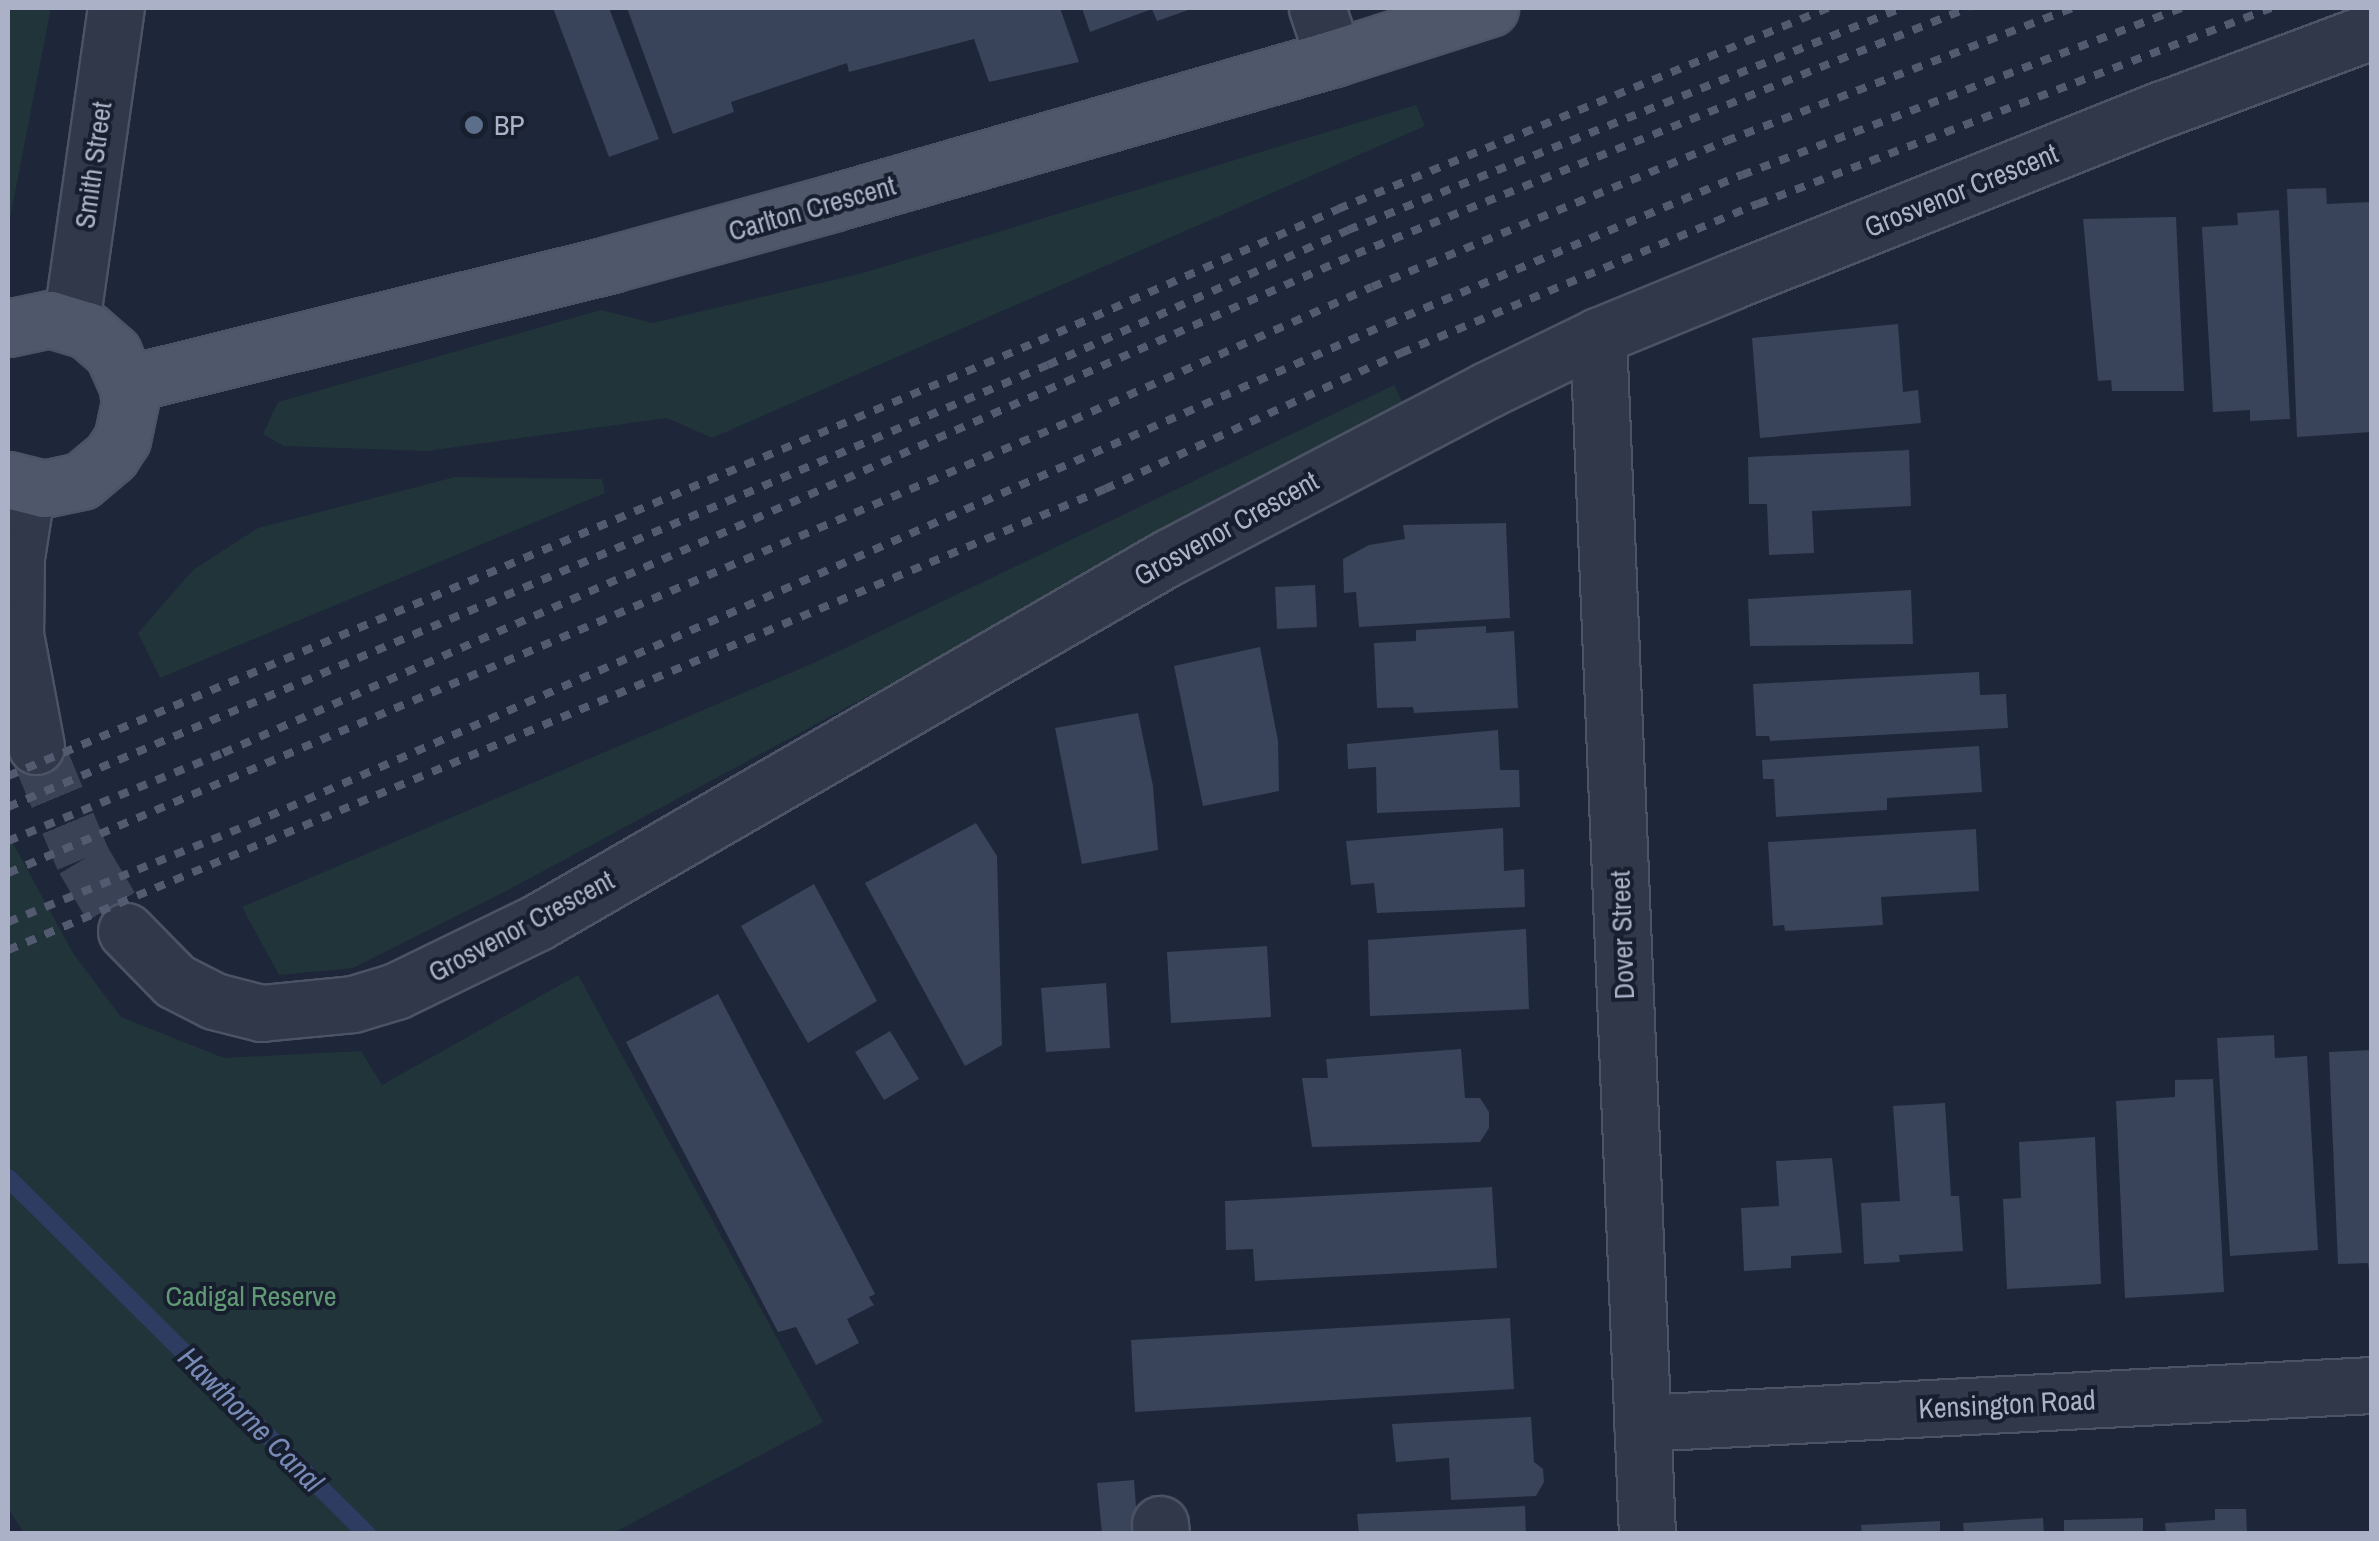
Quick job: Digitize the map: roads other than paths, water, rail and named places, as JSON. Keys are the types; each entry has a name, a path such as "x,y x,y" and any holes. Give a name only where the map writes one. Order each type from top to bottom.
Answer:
{"main road":[{"name":"Carlton Crescent","path":"127,384 611,264 1326,33 1490,8"},
{"path":"8,328 29,321 71,323 101,340 113,353 127,384 128,421 111,456 81,481 44,489 17,483"}],"street":[{"name":"Smith Street","path":"71,323 116,8"},
{"name":"Grosvenor Crescent","path":"126,931 176,980 214,1001 261,1012 353,1004 396,991 538,922 1170,558 1362,453 1598,336 2163,109 2372,31"},
{"name":"Dover Street","path":"1598,336 1647,1534"},
{"path":"17,483 15,634 36,746"},
{"name":"Kensington Road","path":"1642,1423 2372,1385"}],"waterway":[{"name":"Hawthorne Canal","path":"8,1178 367,1534"}],"tunnel":[{"path":"36,746 83,859 126,931"}],"railway":[{"path":"8,776 1039,341 1338,209 1828,8"},
{"path":"8,807 1048,365 1348,230 1902,8"},
{"path":"8,841 223,753 1356,254 1968,8"},
{"path":"8,873 1073,420 1372,287 1726,141 2072,8"},
{"path":"8,922 251,824 1387,324 1742,175 2181,8"},
{"path":"8,950 1105,489 1401,353 1758,204 2271,8"}],"place":[{"name":"BP","path":"474,125"}],"park label":[{"name":"Cadigal Reserve","path":"251,1296"}]}
